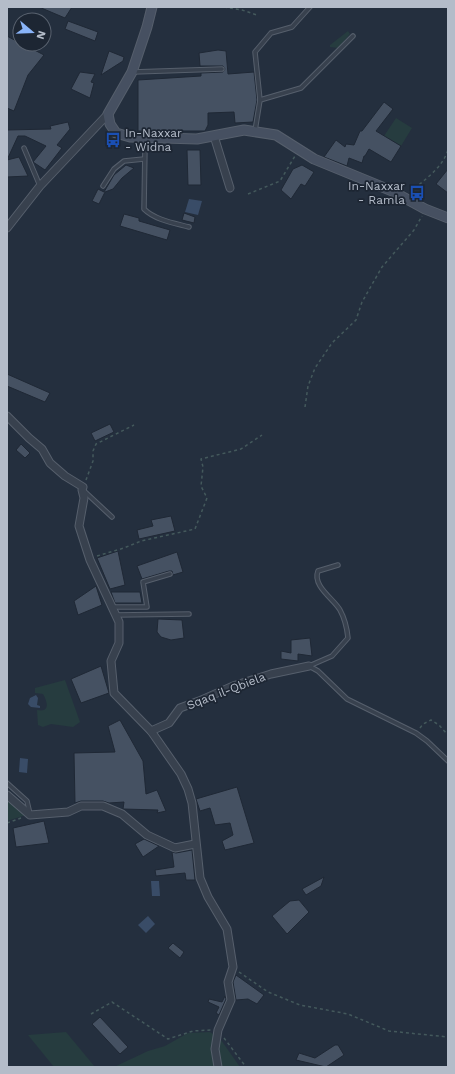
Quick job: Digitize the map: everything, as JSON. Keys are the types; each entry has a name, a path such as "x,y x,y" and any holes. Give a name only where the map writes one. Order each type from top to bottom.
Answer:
{"main road":[{"path":"152,7 132,72 108,114 110,124 116,133 130,137 197,139 244,130 276,135 314,159 404,197 425,209 448,218"}],"street":[{"path":"7,228 40,186 108,114"},
{"path":"214,136 230,188"},
{"path":"7,416 42,449 50,463 82,489 84,498 79,526 90,560 119,622 119,643 111,661 114,694 152,731 182,774 188,788 192,803 195,844 200,878 208,897 227,929 233,967 228,982 231,1000 218,1030 215,1049 218,1067"},
{"name":"Sqaq il-Qbiela","path":"152,731 169,723 180,708 241,683 271,674 309,666"},
{"path":"7,795 30,815 68,812 81,806 103,806 122,814 147,835 175,848 195,844"}],"lane":[{"path":"255,132 260,100 255,52 271,33 292,27 310,7"},
{"path":"260,100 301,88 353,36"},
{"path":"132,72 222,69"},
{"path":"147,138 144,159 144,209 149,214 171,223 189,227"},
{"path":"24,148 40,186"},
{"path":"103,186 114,170 124,161 144,159"},
{"path":"82,489 112,517"},
{"name":"Sqaq il-Qbiela","path":"309,666 332,656 348,638 346,624 339,609 326,595 317,578 318,571 338,565"},
{"path":"112,607 147,606 143,582 170,574"},
{"path":"116,616 189,614"},
{"path":"309,666 318,671 347,699 416,733 427,741 448,761"},
{"path":"7,783 27,801 30,815"}],"path":[{"path":"224,7 242,10 257,15"},
{"path":"404,197 434,173 448,149"},
{"path":"248,194 280,181 299,150"},
{"path":"305,407 308,386 315,368 332,343 356,320 362,302 382,267 414,230 425,209"},
{"path":"82,489 93,462 93,451 96,444 134,425"},
{"path":"90,560 96,556 124,548 140,541 195,529 207,498 201,486 201,459 241,449 262,434"},
{"path":"416,733 423,724 431,720 439,725 448,735"},
{"path":"7,823 30,815"},
{"path":"233,967 268,992 300,1005 348,1014 388,1031 448,1037"},
{"path":"91,1014 112,1002 168,1039 193,1031 218,1030 246,1067"}],"green space":[{"path":"348,31 350,34 338,48 330,47 330,45"},
{"path":"396,118 412,128 401,146 384,136"},
{"path":"65,680 80,722 73,727 51,724 43,727 38,725 37,710 44,710 47,703 43,694 35,693 35,688"},
{"path":"7,798 26,815 7,821"},
{"path":"66,1032 95,1067 54,1067 28,1035"},
{"path":"210,1032 221,1040 240,1067 114,1067 148,1051 165,1046 188,1033"}],"water":[{"path":"189,199 202,201 198,215 185,212"},
{"path":"36,695 38,698 37,705 40,706 40,708 31,707 28,704 30,698"},
{"path":"20,758 28,759 27,773 19,772"},
{"path":"151,881 159,881 160,896 152,896"},
{"path":"148,916 155,924 146,933 138,925"}],"building":[{"path":"39,7 72,7 65,18"},
{"path":"68,21 98,32 95,41 65,29"},
{"path":"7,36 12,39 12,52 38,52 44,55 28,75 14,111 7,108"},
{"path":"218,50 226,51 228,74 254,72 257,100 253,122 235,123 234,112 208,113 208,125 205,131 138,131 138,80 201,76 201,73 223,72 225,69 223,66 200,66 199,53"},
{"path":"109,51 124,57 123,61 101,75"},
{"path":"80,72 95,74 91,82 94,83 90,98 71,89"},
{"path":"384,102 393,109 376,131 401,146 391,162 369,149 364,156 362,163 349,158 347,166 324,157 336,140 345,147 346,144 354,145 360,131 362,131"},
{"path":"68,122 70,129 57,145 62,148 45,170 33,162 46,146 25,136 18,136 7,160 7,130 51,129 50,126"},
{"path":"187,150 200,150 201,185 188,185"},
{"path":"19,157 28,176 7,177 7,160"},
{"path":"126,165 134,168 122,178 113,189 105,192 99,204 92,201 98,189 104,192 114,175"},
{"path":"302,165 314,172 305,186 301,184 291,199 281,190 293,169"},
{"path":"448,169 448,193 436,184"},
{"path":"184,213 195,217 194,223 182,220"},
{"path":"124,214 139,218 139,221 170,230 167,240 120,226"},
{"path":"7,374 50,393 45,402 7,386"},
{"path":"110,424 114,432 95,441 91,433"},
{"path":"21,444 30,453 25,458 16,450"},
{"path":"171,516 175,531 139,539 137,530 153,526 151,520"},
{"path":"118,551 125,585 110,589 97,558"},
{"path":"177,552 183,572 173,575 172,571 169,571 142,579 137,566"},
{"path":"96,586 102,605 78,615 74,601"},
{"path":"111,592 140,592 142,603 115,603"},
{"path":"158,619 182,620 184,638 171,640 161,637 157,632"},
{"path":"310,638 312,656 298,654 298,661 281,659 281,651 291,653 291,640"},
{"path":"101,666 109,693 81,703 71,679"},
{"path":"120,720 143,761 146,794 157,790 166,811 157,813 158,810 123,809 124,802 109,803 103,801 81,801 75,803 74,753 115,752 108,726"},
{"path":"237,787 254,843 225,850 222,841 233,835 230,823 215,825 210,808 200,811 196,799"},
{"path":"44,821 49,843 16,847 13,828"},
{"path":"144,839 159,846 143,857 135,844"},
{"path":"192,850 195,880 186,880 185,873 156,876 155,870 174,867 172,852 176,853"},
{"path":"324,877 321,886 306,895 302,889"},
{"path":"299,900 309,912 287,934 272,916 290,901"},
{"path":"173,943 184,952 180,958 168,948"},
{"path":"236,975 264,995 257,1004 248,999 236,1000 233,982"},
{"path":"225,996 226,999 219,1015 216,1013 219,1007 208,1002 209,999 222,1002"},
{"path":"100,1017 128,1047 120,1054 92,1024"},
{"path":"335,1045 338,1045 344,1055 326,1067 296,1060 299,1053 315,1058"}],"place":[{"name":"In-Naxxar - Widna","path":"113,140"},
{"name":"In-Naxxar - Ramla","path":"417,193"}]}
